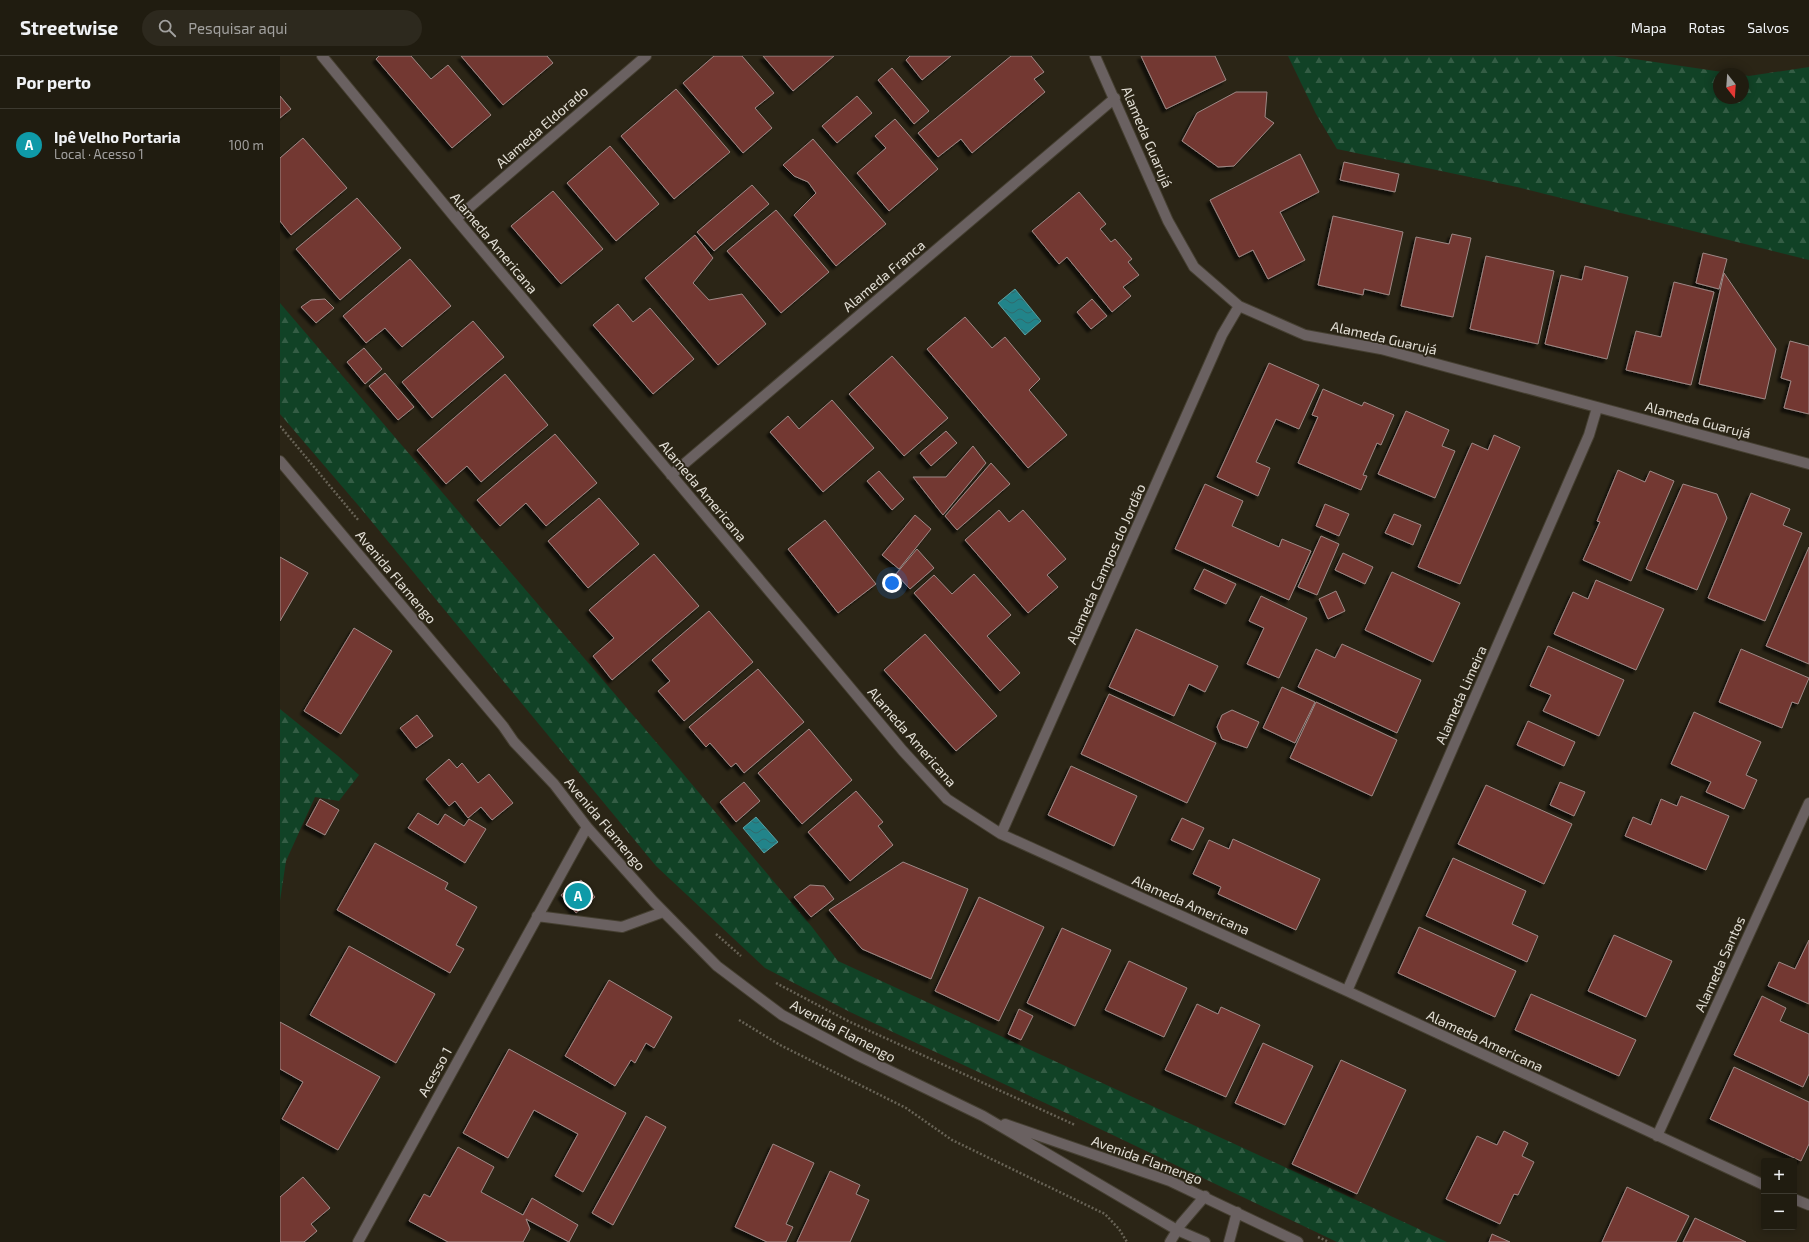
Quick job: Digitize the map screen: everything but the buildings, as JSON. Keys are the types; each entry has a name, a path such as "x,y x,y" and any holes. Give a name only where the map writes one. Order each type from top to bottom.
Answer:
{"street":[{"name":"Alameda Americana","path":"322,56 898,745 947,799 1001,834 1347,991 1761,1184"},
{"name":"Alameda Eldorado","path":"456,218 646,56"},
{"name":"Alameda Guarujá","path":"1095,56 1115,98 1168,221 1194,267 1239,306 1305,335 1381,349 1809,464"},
{"name":"Alameda Franca","path":"671,475 1115,98"},
{"name":"Alameda Campos do Jordão","path":"1001,834 1219,342 1239,306"},
{"name":"Alameda Limeira","path":"1347,991 1589,436 1598,408"},
{"name":"Avenida Flamengo","path":"280,461 503,726 514,742 554,784 587,827 663,912 717,966 782,1015 857,1056 982,1116 1177,1230 1205,1242"},
{"name":"Alameda Santos","path":"1657,1136 1809,803"},
{"name":"Acesso 1","path":"358,1242 587,827"},
{"path":"537,916 622,927 663,912"},
{"name":"Avenida Flamengo","path":"982,1116 1170,1182 1204,1196 1298,1242"},
{"path":"1170,1242 1177,1230 1204,1196"},
{"path":"1797,1200 1809,1205"},
{"path":"1229,1242 1237,1212"}],"path":[{"path":"280,426 360,522"},
{"path":"715,933 744,959"},
{"path":"774,982 848,1020 1078,1126"},
{"path":"739,1020 780,1045 906,1108 952,1140 1105,1214 1119,1229 1127,1242"},
{"path":"1315,1235 1329,1242"}],"green space":[{"path":"1288,56 1614,56 1713,71 1713,104 1749,104 1749,76 1809,67 1809,260 1517,187 1337,149 1316,114"},
{"path":"280,303 674,763 812,927 838,961 1447,1242 1337,1242 850,1012 765,968 656,866 358,505 280,414"},
{"path":"280,709 359,775 339,801 315,797 286,861 280,901"}],"water":[{"path":"1015,289 1041,321 1025,335 998,303"},
{"path":"756,817 778,842 764,853 743,828"}],"place":[{"name":"Ipê Velho Portaria","path":"578,896"}]}
